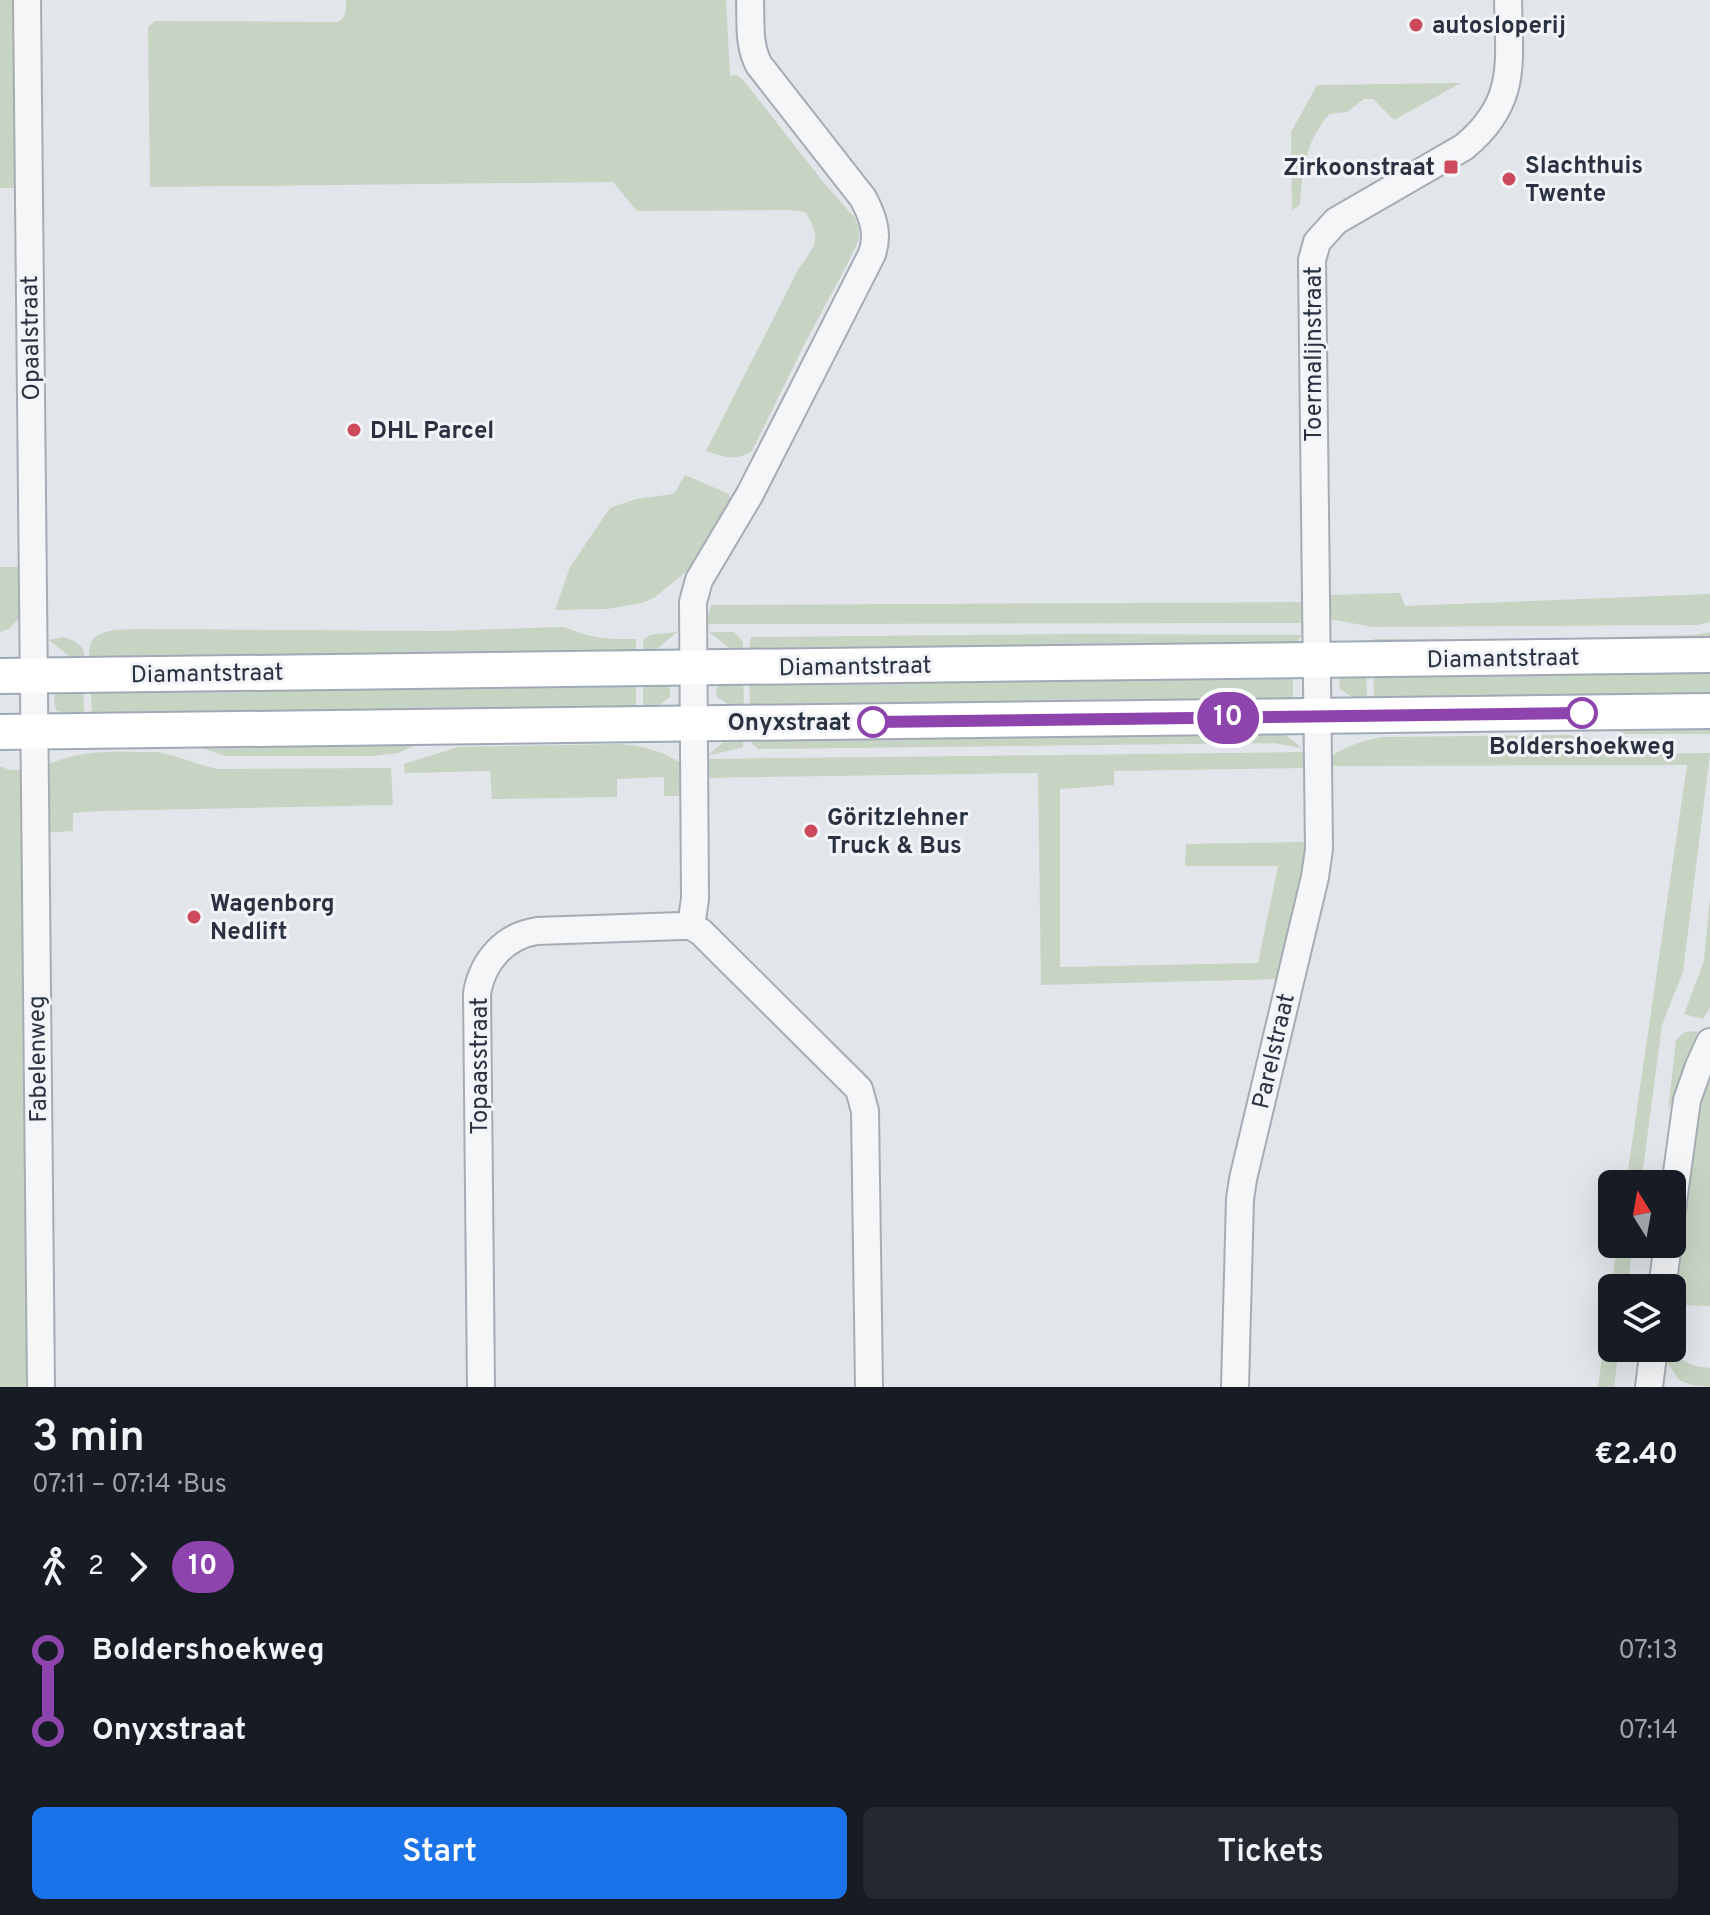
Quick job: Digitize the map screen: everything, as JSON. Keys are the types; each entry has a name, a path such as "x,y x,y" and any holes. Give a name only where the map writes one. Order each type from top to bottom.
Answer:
{"main road":[{"name":"Diamantstraat","path":"17,676 1710,655"},
{"path":"0,732 1710,711"}],"street":[{"name":"Opaalstraat","path":"27,0 17,676 34,732"},
{"path":"750,0 754,56 863,198 870,210 876,236 872,254 750,494 699,580 693,602 695,899 691,926 701,932 859,1089 865,1111 869,1387"},
{"name":"Toermalijnstraat","path":"1318,717 1314,250 1322,235 1336,221 1464,147 1490,120 1501,102 1508,79 1508,0"},
{"name":"Parelstraat","path":"1235,1387 1240,1199 1315,877 1319,822 1318,717"},
{"name":"Fabelenweg","path":"34,732 41,1387"},
{"name":"Topaasstraat","path":"481,1387 479,981 491,957 522,933 691,926"},
{"path":"1677,1170 1687,1100 1710,1042"},
{"path":"1649,1387 1652,1362"}],"green space":[{"path":"0,0 17,0 19,188 0,188"},
{"path":"346,0 726,0 730,76 737,75 744,81 855,218 859,229 859,239 849,261 752,451 724,457 706,451 798,270 813,248 814,230 806,212 637,211 613,182 150,187 148,27 155,21 338,22 346,10"},
{"path":"1461,83 1394,120 1373,99 1364,99 1347,112 1329,114 1310,145 1300,205 1292,210 1291,132 1317,85"},
{"path":"685,475 729,494 732,505 699,561 654,598 641,603 607,609 555,610 570,567 610,508 636,499 674,494"},
{"path":"0,567 20,567 20,617 9,629 0,632"},
{"path":"1400,593 1405,606 1710,594 1710,622 1697,625 1373,627 1329,619 1328,595"},
{"path":"1305,602 1305,623 706,624 711,605"},
{"path":"564,627 599,638 636,639 636,660 90,665 89,655 90,645 97,635 124,630 438,631"},
{"path":"677,632 644,660 643,640 650,635"},
{"path":"709,632 734,632 743,642 742,658"},
{"path":"1710,632 1710,646 1374,647 1374,639 1533,639"},
{"path":"1302,635 1289,654 751,658 749,648 751,637"},
{"path":"63,637 81,646 84,655 80,665 49,640"},
{"path":"1710,667 1710,695 1374,697 1373,671"},
{"path":"1366,671 1367,697 1352,697 1340,689 1339,679 1343,673"},
{"path":"1293,674 1293,699 1047,700 750,707 749,679"},
{"path":"727,679 743,679 744,705 728,704 717,697 716,688"},
{"path":"636,681 636,709 92,713 90,683"},
{"path":"643,681 658,681 670,688 670,697 659,705 643,705"},
{"path":"83,684 84,713 56,711 54,699 57,691"},
{"path":"1710,716 1710,734 1624,734 1595,717"},
{"path":"1270,723 1302,748 1273,743 758,749 750,738"},
{"path":"744,725 743,747 707,756"},
{"path":"156,732 445,732 398,753 373,756 225,756"},
{"path":"1568,735 1585,737 1623,754 1710,753 1683,972 1662,1025 1643,1170 1628,1170 1687,765 1328,766 1328,758 1341,750 1383,737"},
{"path":"619,744 653,750 684,765 686,796 664,796 664,777 617,779 617,797 492,799 490,771 405,773 404,764 458,747"},
{"path":"158,752 218,769 391,768 393,805 73,813 73,831 42,833 42,767 85,754"},
{"path":"1309,752 1311,768 1114,771 1114,785 1060,789 1060,967 1258,963 1278,866 1185,866 1186,844 1307,842 1305,872 1283,979 1041,985 1038,773 703,778 706,759"},
{"path":"0,766 20,770 30,1387 0,1387"},
{"path":"1710,897 1710,1008 1703,1019 1684,1014 1704,961"},
{"path":"1698,1031 1668,1111 1676,1040 1685,1032"},
{"path":"1710,1079 1710,1306 1686,1305 1686,1274 1672,1274 1673,1258 1686,1258 1686,1170 1683,1170 1686,1141"},
{"path":"1615,1258 1631,1258 1629,1274 1613,1274"},
{"path":"1601,1362 1617,1362 1614,1387 1598,1387"},
{"path":"1667,1362 1686,1362 1710,1368 1710,1387 1679,1380"}],"bus line":[{"name":"10","path":"873,722 1582,713"}],"place":[{"name":"autosloperij","path":"1416,25"},
{"name":"Zirkoonstraat","path":"1451,167"},
{"name":"Slachthuis Twente","path":"1509,179"},
{"name":"DHL Parcel","path":"354,430"},
{"name":"Boldershoekweg","path":"1582,713"},
{"name":"Onyxstraat","path":"873,722"},
{"name":"Göritzlehner Truck & Bus","path":"811,831"},
{"name":"Wagenborg Nedlift","path":"194,917"}]}
